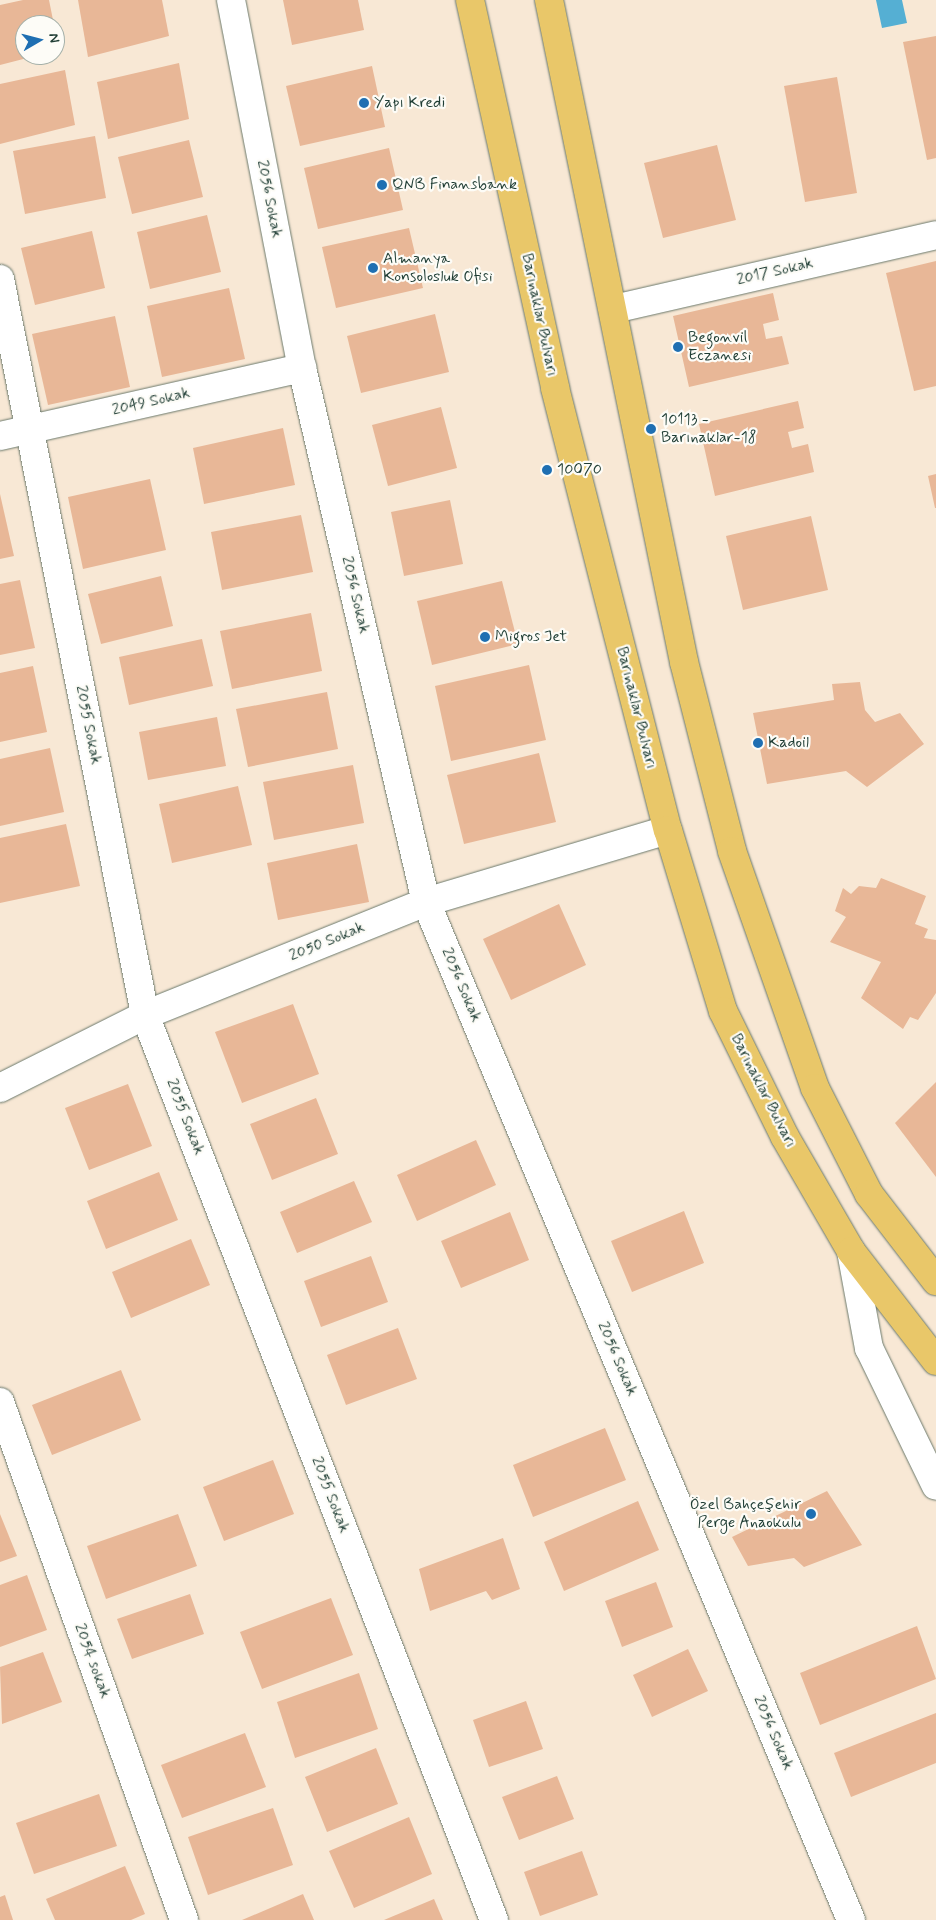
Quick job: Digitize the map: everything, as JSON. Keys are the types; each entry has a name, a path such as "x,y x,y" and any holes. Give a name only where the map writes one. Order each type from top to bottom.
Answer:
{"main road":[{"name":"Barınaklar Bulvarı","path":"470,0 555,388 668,830 723,1011 785,1137 851,1251 936,1361"},
{"path":"549,0 614,309 684,662 732,851 769,964 815,1088 869,1194 936,1281"}],"street":[{"name":"2056 Sokak","path":"231,0 302,368 426,902 851,1920"},
{"name":"2017 Sokak","path":"614,309 936,235"},
{"name":"2055 Sokak","path":"0,278 146,1015 494,1920"},
{"name":"2049 Sokak","path":"0,436 302,368"},
{"name":"2050 Sokak","path":"0,1088 146,1015 426,902 668,830"},
{"path":"851,1251 870,1348 936,1486"},
{"name":"2054 sokak","path":"0,1402 184,1920"}],"water":[{"path":"876,0 902,0 907,23 882,28"}],"building":[{"path":"23,0 49,0 52,15 15,15 15,61 0,65 0,5"},
{"path":"78,0 162,0 169,36 88,57"},
{"path":"283,0 358,0 364,30 292,45"},
{"path":"936,36 936,158 927,160 903,42"},
{"path":"179,63 189,119 108,139 97,82"},
{"path":"372,66 385,127 300,146 286,86"},
{"path":"65,70 75,125 0,144 0,84"},
{"path":"837,77 857,193 805,202 784,86"},
{"path":"95,136 106,198 25,214 13,151"},
{"path":"189,140 203,197 132,214 118,157"},
{"path":"717,145 736,220 663,238 644,163"},
{"path":"389,148 403,210 318,229 304,168"},
{"path":"207,215 221,272 150,289 137,232"},
{"path":"409,228 423,288 336,308 322,247"},
{"path":"92,231 105,288 35,305 21,248"},
{"path":"936,261 936,386 914,391 886,273"},
{"path":"229,288 245,359 162,377 147,306"},
{"path":"773,293 779,320 763,324 766,339 782,336 789,364 689,387 673,316"},
{"path":"435,314 449,372 361,393 347,336"},
{"path":"115,316 130,387 48,405 32,334"},
{"path":"798,401 804,428 788,432 792,448 808,444 814,472 715,496 699,424"},
{"path":"441,407 457,468 388,486 372,425"},
{"path":"283,428 295,485 204,504 193,448"},
{"path":"936,474 936,508 935,508 928,476"},
{"path":"150,479 166,550 83,569 68,497"},
{"path":"0,494 14,556 0,559"},
{"path":"450,500 463,564 404,576 391,512"},
{"path":"301,515 313,572 222,590 211,532"},
{"path":"811,516 828,590 743,610 726,536"},
{"path":"161,576 173,626 101,644 88,594"},
{"path":"20,580 35,648 0,655 0,584"},
{"path":"502,581 518,644 432,665 417,601"},
{"path":"311,613 322,671 232,689 220,631"},
{"path":"202,639 213,686 129,705 119,657"},
{"path":"529,665 546,740 451,761 435,686"},
{"path":"33,666 47,732 0,742 0,673"},
{"path":"860,682 865,710 875,722 900,713 924,744 867,787 846,771 767,784 753,713 834,700 832,684"},
{"path":"327,692 338,749 248,767 236,709"},
{"path":"217,717 226,766 148,780 139,732"},
{"path":"50,748 64,812 0,826 0,759"},
{"path":"539,753 556,822 464,844 447,775"},
{"path":"353,765 364,823 274,840 263,782"},
{"path":"238,786 252,845 172,863 159,804"},
{"path":"66,824 80,886 0,903 0,838"},
{"path":"357,844 369,902 278,920 267,863"},
{"path":"881,878 926,896 915,924 928,929 924,938 936,940 936,993 918,1020 910,1017 903,1029 861,998 881,962 830,942 846,917 835,911 843,888 851,894 859,886 876,888"},
{"path":"559,904 586,965 511,1000 483,939"},
{"path":"293,1004 319,1074 242,1103 215,1032"},
{"path":"936,1082 936,1177 895,1123"},
{"path":"128,1084 152,1146 89,1170 65,1108"},
{"path":"316,1098 338,1154 272,1180 250,1124"},
{"path":"476,1140 496,1185 417,1221 397,1175"},
{"path":"159,1172 178,1220 106,1249 87,1201"},
{"path":"354,1181 372,1222 297,1253 280,1212"},
{"path":"684,1211 704,1263 632,1292 611,1241"},
{"path":"510,1212 529,1260 461,1288 441,1241"},
{"path":"191,1239 210,1285 131,1318 112,1272"},
{"path":"371,1256 388,1302 321,1327 304,1281"},
{"path":"398,1328 417,1379 346,1405 327,1355"},
{"path":"121,1370 141,1420 52,1455 32,1405"},
{"path":"605,1428 626,1480 533,1517 513,1465"},
{"path":"273,1460 294,1514 224,1541 203,1487"},
{"name":"Özel Bahçeşehir Perge Anaokulu","path":"827,1491 862,1545 804,1567 794,1558 748,1566 732,1537"},
{"path":"638,1501 659,1550 564,1591 544,1542"},
{"path":"0,1514 17,1556 0,1562"},
{"path":"178,1514 197,1566 106,1599 87,1546"},
{"path":"503,1538 520,1589 492,1600 486,1591 430,1611 419,1569"},
{"path":"27,1575 47,1630 0,1647 0,1585"},
{"path":"656,1582 673,1627 622,1647 605,1601"},
{"path":"190,1594 204,1634 132,1659 117,1619"},
{"path":"331,1598 353,1655 262,1689 240,1632"},
{"path":"917,1626 936,1679 820,1725 800,1673"},
{"path":"688,1649 708,1691 652,1717 633,1675"},
{"path":"43,1652 62,1702 2,1724 0,1667"},
{"path":"359,1673 378,1729 295,1758 277,1702"},
{"path":"526,1701 543,1749 489,1767 473,1720"},
{"path":"936,1713 936,1763 851,1797 834,1753"},
{"path":"245,1733 266,1787 182,1818 161,1765"},
{"path":"376,1748 398,1804 327,1832 305,1777"},
{"path":"557,1776 574,1819 519,1840 502,1797"},
{"path":"99,1794 117,1846 34,1874 16,1823"},
{"path":"273,1808 293,1865 208,1895 188,1837"},
{"path":"409,1817 432,1874 354,1908 329,1851"},
{"path":"582,1851 598,1895 540,1916 524,1872"},
{"path":"125,1866 145,1914 131,1920 55,1920 46,1899"},
{"path":"303,1894 314,1920 242,1920"},
{"path":"5,1895 13,1920 0,1920 0,1897"},
{"path":"434,1899 443,1920 384,1920"}],"place":[{"name":"Yapı Kredi","path":"364,103"},
{"name":"QNB Finansbank","path":"382,185"},
{"name":"Almanya Konsolosluk Ofisi","path":"373,268"},
{"name":"Begonvil Eczanesi","path":"678,347"},
{"name":"10113 - Barınaklar-18","path":"651,429"},
{"name":"10070","path":"547,470"},
{"name":"Migros Jet","path":"485,637"},
{"name":"Kadoil","path":"758,743"},
{"name":"Özel Bahçeşehir Perge Anaokulu","path":"811,1514"}]}
